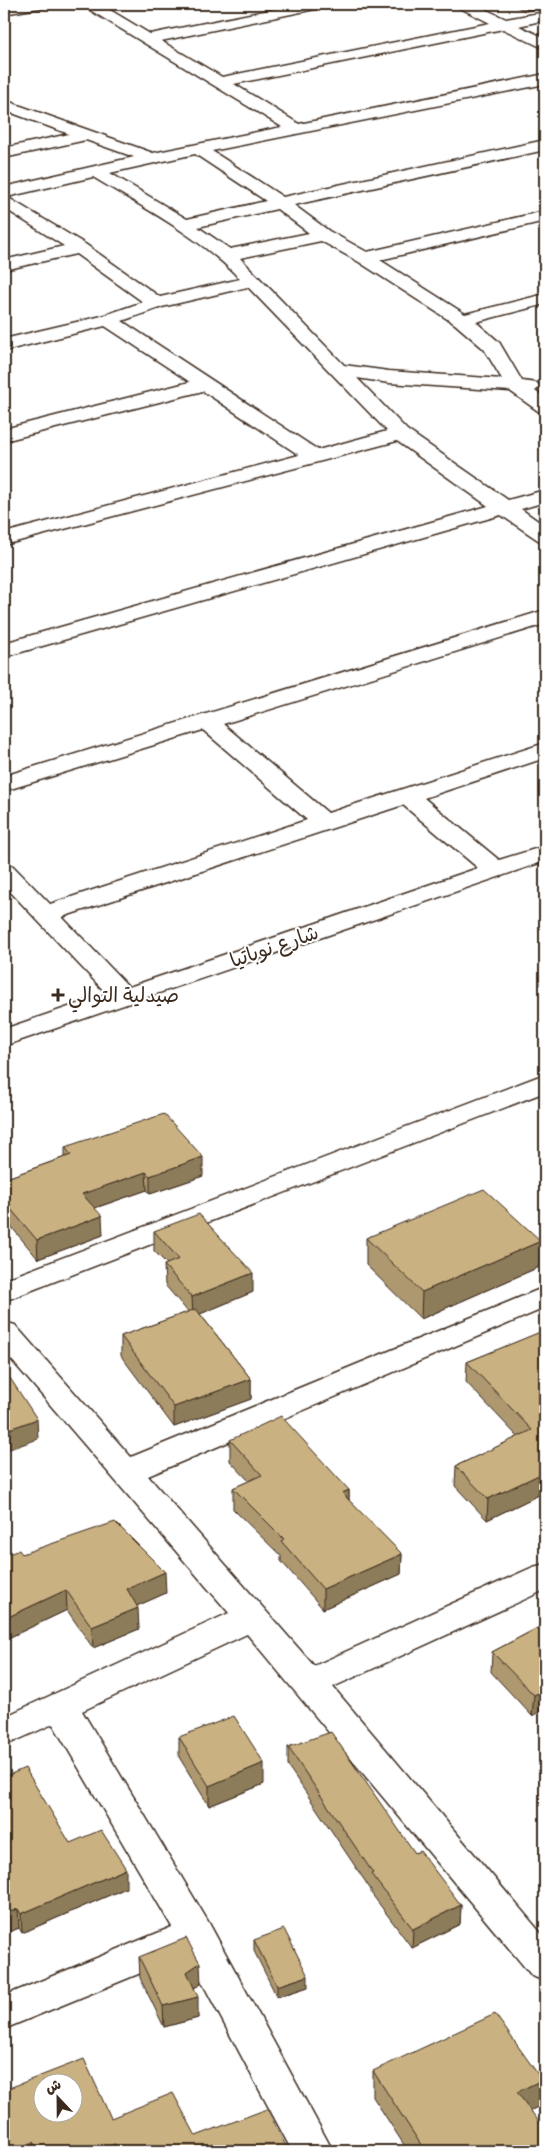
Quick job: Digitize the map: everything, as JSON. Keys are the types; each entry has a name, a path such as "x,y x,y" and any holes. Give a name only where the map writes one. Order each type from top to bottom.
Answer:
{"street":[{"path":"4,10 39,4"},
{"path":"90,4 222,82 298,130"},
{"path":"148,38 320,4"},
{"path":"463,4 545,44"},
{"path":"222,82 545,16"},
{"path":"4,192 152,158 545,79"},
{"path":"6,108 152,158"},
{"path":"4,153 86,135"},
{"path":"184,225 545,145"},
{"path":"198,149 323,235 365,258 462,320 492,346 516,387 545,407"},
{"path":"96,170 184,225 227,255 400,434 545,536"},
{"path":"4,201 79,248 157,303"},
{"path":"365,258 545,216"},
{"path":"227,255 323,235"},
{"path":"4,265 79,248"},
{"path":"4,345 108,320 157,303 253,281"},
{"path":"462,320 545,299"},
{"path":"108,320 316,457"},
{"path":"339,370 516,387 545,388"},
{"path":"4,435 207,384"},
{"path":"4,539 400,434"},
{"path":"4,650 545,496"},
{"path":"4,784 545,617"},
{"path":"206,721 325,822"},
{"path":"46,914 545,750"},
{"path":"406,796 496,870"},
{"name":"شارع نوباتيا","path":"4,1038 545,854"},
{"path":"4,871 124,997"},
{"path":"4,1291 545,1082"},
{"path":"127,1472 545,1297"},
{"path":"4,1332 540,1948"},
{"path":"309,1684 545,1576"},
{"path":"4,1732 252,1617"},
{"path":"61,1707 196,1934 313,2151"},
{"path":"4,2013 196,1934"}],"building":[{"path":"164,1114 203,1157 150,1176 146,1172 82,1194 102,1216 37,1240 4,1201 4,1179 71,1155 65,1147"},
{"path":"484,1189 541,1241 422,1292 366,1238"},
{"path":"199,1214 253,1273 192,1297 164,1265 179,1259 154,1231"},
{"path":"196,1309 251,1379 174,1407 121,1336"},
{"path":"545,1322 545,1329 540,1324"},
{"path":"545,1330 545,1472 488,1499 456,1466 532,1430 467,1362"},
{"path":"10,1378 37,1419 4,1431 4,1380"},
{"path":"281,1416 349,1490 342,1493 402,1554 323,1589 281,1541 284,1539 233,1488 262,1475 230,1440"},
{"path":"115,1522 165,1572 127,1589 138,1608 92,1627 66,1590 4,1619 4,1556 19,1550 22,1554"},
{"path":"545,1624 545,1690 534,1695 492,1652"},
{"path":"234,1716 264,1763 209,1786 179,1737"},
{"path":"331,1732 415,1853 420,1851 461,1905 413,1929 371,1874 373,1873 288,1747"},
{"path":"25,1768 70,1843 101,1830 126,1869 21,1914 18,1909 4,1914 4,1889 6,1888 4,1884 4,1871 9,1868 4,1859 4,1777"},
{"path":"284,1929 308,1976 277,1986 254,1940"},
{"path":"186,1938 200,1963 187,1972 198,1997 163,2006 139,1957"},
{"path":"495,2014 542,2080 517,2092 545,2130 545,2151 425,2151 373,2071"},
{"path":"84,2059 111,2118 173,2093 196,2136 267,2109 288,2150 119,2151 115,2144 95,2151 39,2151 34,2142 10,2151 4,2151 4,2090 32,2079 32,2122 82,2122 82,2072 50,2072"}],"place":[{"name":"صيدلية التوالي","path":"58,995"}]}
